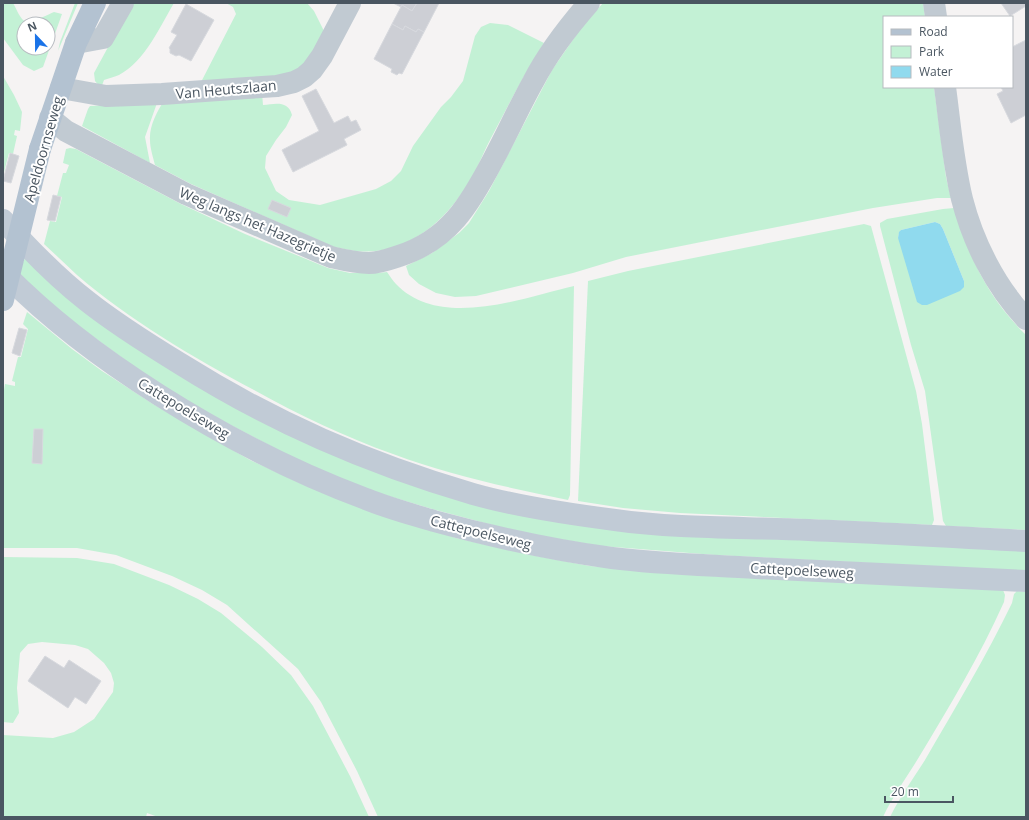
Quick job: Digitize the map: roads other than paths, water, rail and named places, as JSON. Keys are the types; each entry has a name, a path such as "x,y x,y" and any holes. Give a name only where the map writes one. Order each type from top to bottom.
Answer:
{"main road":[{"name":"Apeldoornseweg","path":"3,300 40,149 76,43 94,3"}],"street":[{"path":"76,43 103,38 123,3"},
{"name":"Van Heutszlaan","path":"61,88 106,96 162,94 277,86 294,82 304,77 312,70 322,56 350,3"},
{"name":"Weg langs het Hazegrietje","path":"50,118 66,131 186,194 331,257 350,262 370,263 389,260 409,253 436,238 448,228 463,211 475,194 536,75 556,44 589,3"},
{"path":"934,3 936,16"},
{"path":"945,88 952,149 968,216 980,248 997,281 1006,295 1026,319"},
{"path":"3,220 21,240 86,301 146,342 208,381 273,417 348,451 387,466 474,494 543,509 619,521 716,528 810,530 1026,541"},
{"name":"Cattepoelseweg","path":"21,240 4,273 52,319 98,355 220,432 300,472 366,499 410,514 502,538 550,548 614,558 711,565 1026,581"}],"water":[{"path":"935,222 940,224 943,229 964,281 964,287 960,291 927,305 922,305 917,302 898,238 901,230"}]}
